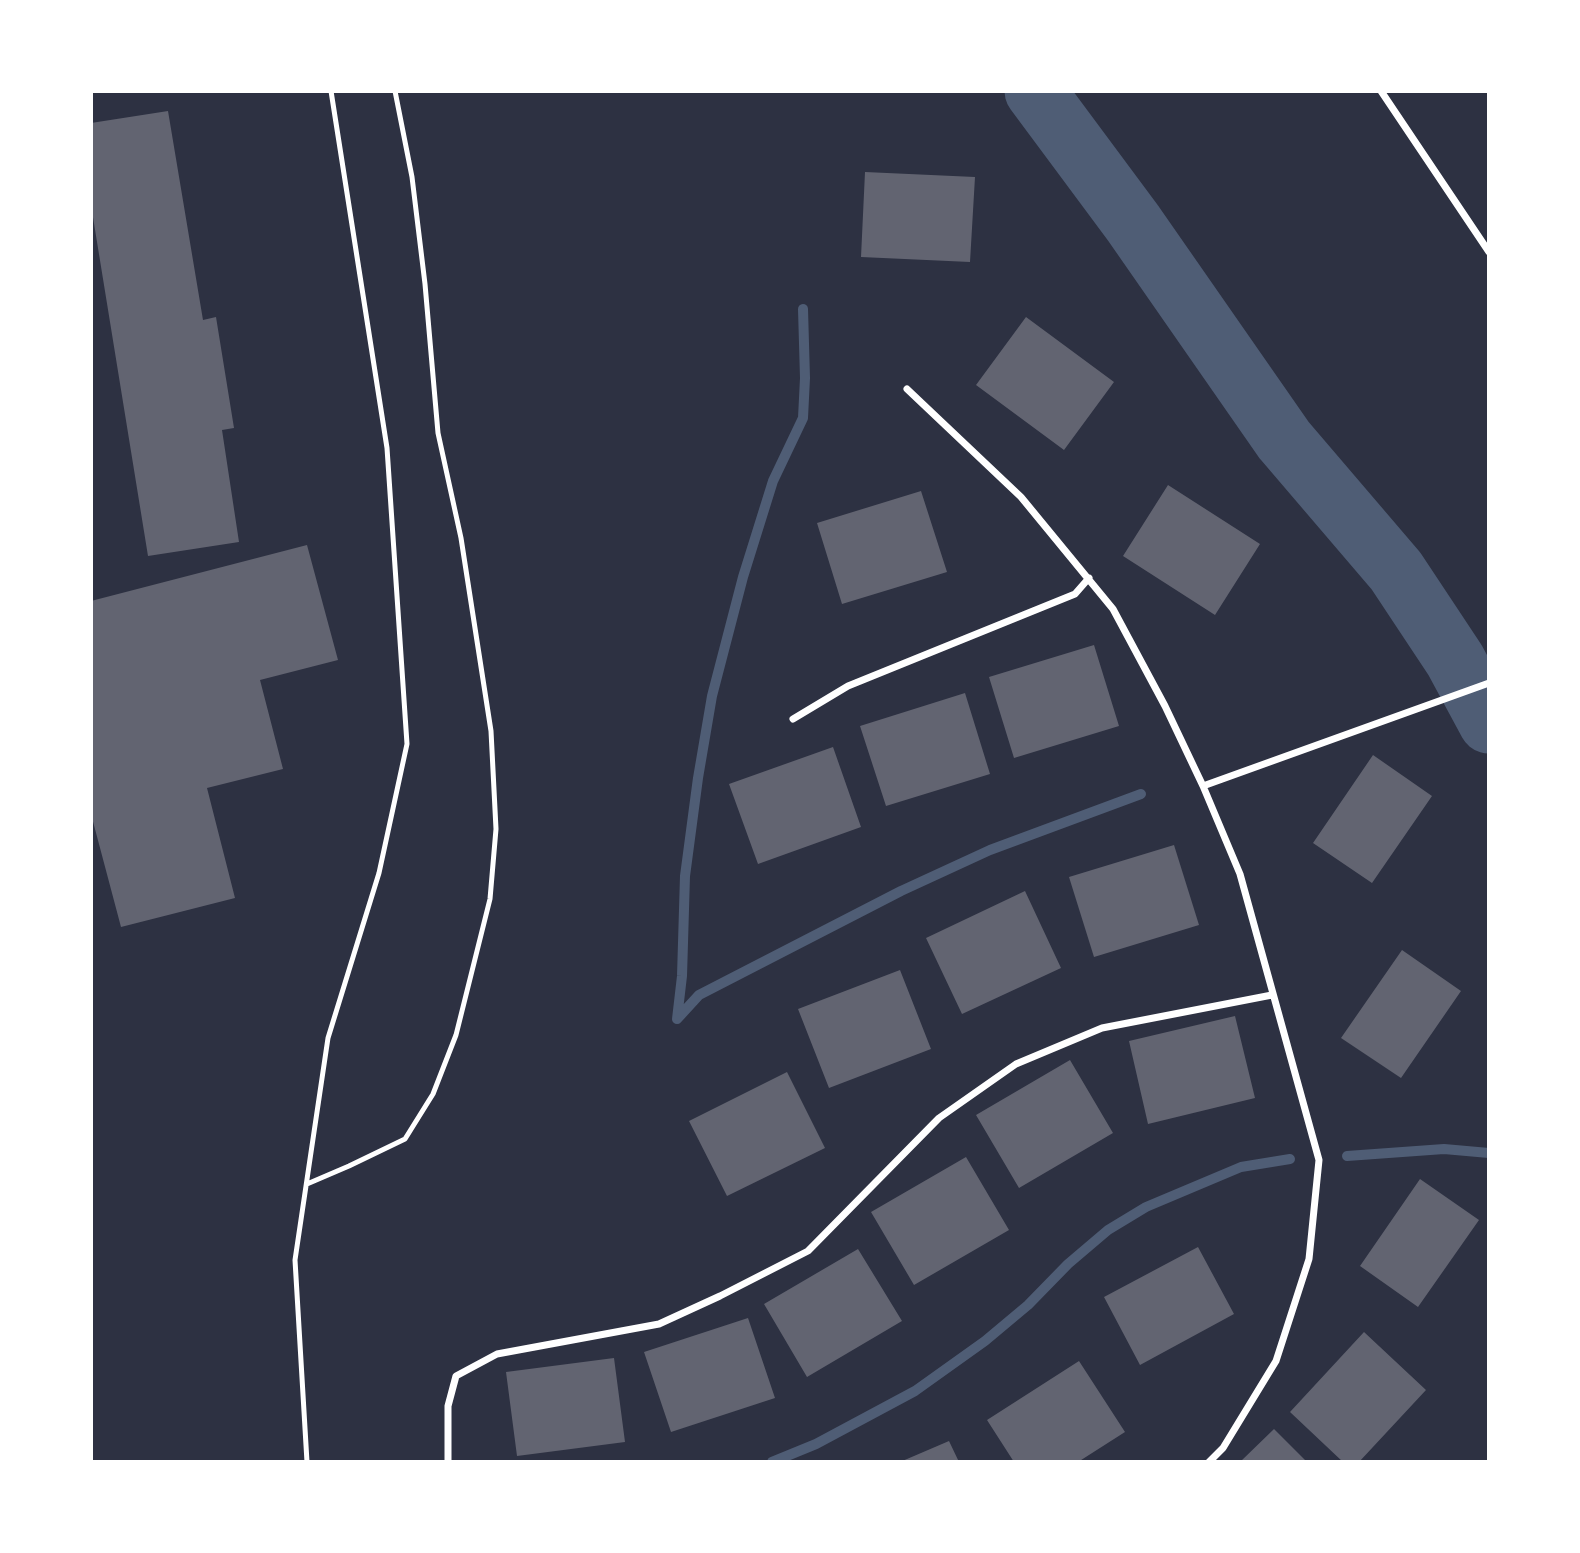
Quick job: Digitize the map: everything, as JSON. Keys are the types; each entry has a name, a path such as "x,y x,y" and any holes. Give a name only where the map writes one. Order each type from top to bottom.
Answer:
{"street":[{"path":"1381,91 1489,252"},
{"path":"907,389 1021,498 1113,609 1165,706 1240,874 1319,1160 1309,1259 1276,1361 1223,1448 1209,1462"},
{"path":"793,719 848,686 1075,594 1088,578"},
{"path":"1203,786 1489,683"},
{"path":"448,1462 448,1406 456,1376 497,1354 659,1324 808,1251 939,1118 1016,1064 1102,1028 1272,995"}],"lane":[{"path":"307,1462 295,1260 328,1038 379,873 407,744 387,448 331,91"},
{"path":"307,1184 405,1139 433,1094 456,1035 470,984 490,899 496,828 491,731 461,538 438,433 425,284 412,177 395,91"}],"building":[{"path":"168,111 203,320 216,317 234,428 222,430 239,542 148,556 91,205 91,123"},
{"path":"865,172 975,177 970,262 861,257"},
{"path":"1026,317 1114,382 1064,450 976,385"},
{"path":"1168,485 1260,544 1215,615 1123,556"},
{"path":"921,491 947,572 842,604 817,523"},
{"path":"307,545 338,660 260,680 283,769 207,788 235,898 121,927 91,814 91,601"},
{"path":"1094,645 1119,726 1014,758 989,677"},
{"path":"965,693 990,774 886,806 860,726"},
{"path":"833,747 861,827 758,864 729,784"},
{"path":"1373,755 1432,796 1372,883 1313,843"},
{"path":"1174,845 1199,925 1094,957 1069,877"},
{"path":"1025,891 1061,968 962,1014 926,938"},
{"path":"1402,950 1461,991 1401,1078 1341,1038"},
{"path":"900,970 931,1049 829,1088 798,1009"},
{"path":"1235,1016 1255,1098 1148,1124 1129,1041"},
{"path":"1070,1060 1113,1133 1019,1188 976,1115"},
{"path":"787,1072 825,1148 727,1196 689,1121"},
{"path":"966,1157 1009,1230 914,1285 871,1212"},
{"path":"1420,1179 1479,1220 1418,1307 1360,1266"},
{"path":"1198,1247 1234,1314 1140,1365 1104,1297"},
{"path":"858,1249 902,1321 807,1377 764,1304"},
{"path":"748,1318 775,1398 671,1432 644,1352"},
{"path":"1364,1332 1426,1390 1359,1462 1343,1462 1290,1412"},
{"path":"614,1358 625,1442 517,1456 506,1372"},
{"path":"1079,1361 1125,1432 1078,1462 1014,1462 987,1420"},
{"path":"1274,1429 1307,1462 1240,1462"},
{"path":"949,1441 959,1462 900,1462"}],"waterway":[{"path":"1035,91 1133,223 1284,440 1396,571 1455,660 1489,723"},
{"path":"677,1019 682,976 685,876 712,696 743,577 773,481 803,418 803,309"},
{"path":"677,1019 699,995 901,891 990,850 1141,794"},
{"path":"1347,1156 1444,1149 1489,1153"},
{"path":"772,1462 816,1444 915,1391 985,1341 1108,1230 1146,1207 1241,1167 1290,1159"}]}
